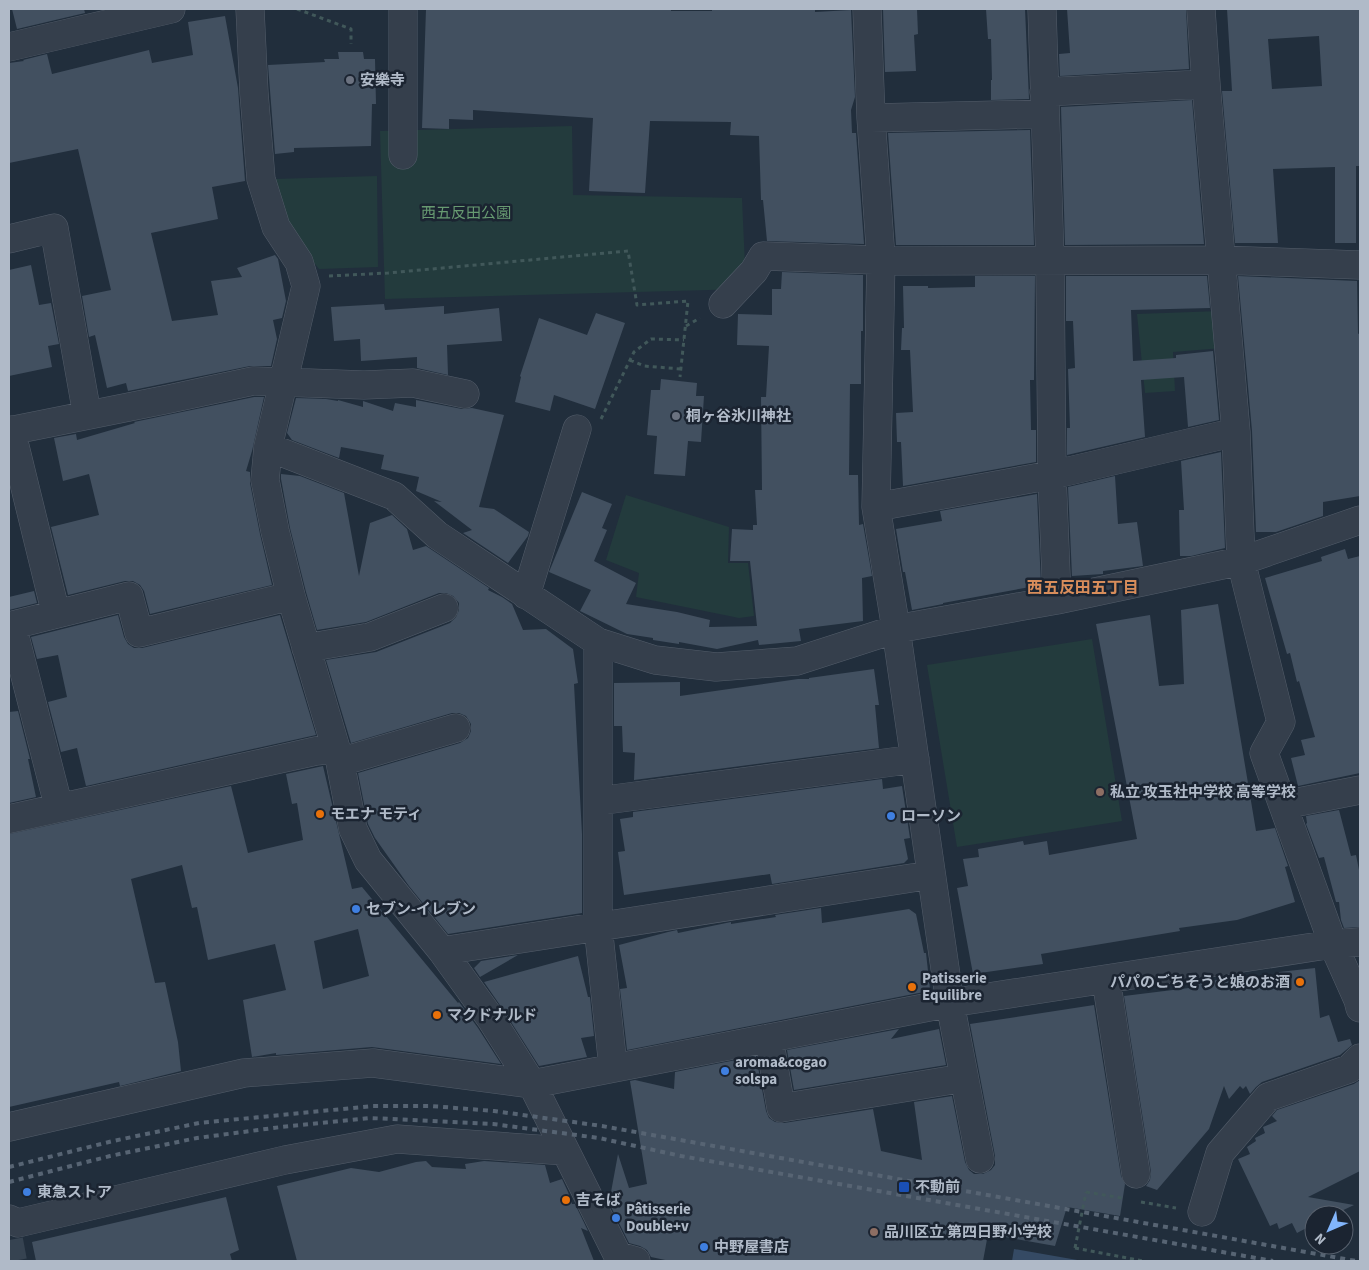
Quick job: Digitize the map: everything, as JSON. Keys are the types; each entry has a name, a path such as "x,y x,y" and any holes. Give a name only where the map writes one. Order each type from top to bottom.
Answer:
{"street":[{"path":"9,47 171,9"},
{"path":"250,9 261,179 276,227 299,262 306,286 268,447 266,480 275,531 291,596 338,755 353,829 368,860 442,951 532,1084 622,1260"},
{"path":"403,9 403,155"},
{"path":"867,9 871,118 881,259 876,507 896,629 950,1003 980,1158"},
{"path":"1042,9 1050,261 1052,474 1057,600"},
{"path":"1201,9 1236,432 1241,561 1281,722 1264,753 1333,944 1360,1008"},
{"path":"871,118 1044,103 1206,84"},
{"path":"9,239 54,228 87,414"},
{"path":"723,304 754,271 763,256 900,261 1221,260 1360,265"},
{"path":"56,614 10,430 253,381 364,385 412,383 465,394"},
{"path":"526,595 588,426"},
{"path":"876,507 1052,474 1236,432"},
{"path":"268,447 394,496 437,535 598,642 655,660 716,667 798,661 896,629 1057,600 1241,561 1360,520"},
{"path":"59,808 10,625 129,596 139,632 291,596"},
{"path":"306,648 370,637 444,608"},
{"path":"598,642 598,926 613,1067"},
{"path":"9,819 316,751 338,755 456,728"},
{"path":"598,801 914,759"},
{"path":"1283,805 1360,790"},
{"path":"442,951 931,875"},
{"path":"9,1126 244,1073 373,1063 532,1084 950,1003 1333,944 1360,942"},
{"path":"1106,979 1135,1187"},
{"path":"769,1038 781,1108 964,1078"},
{"path":"1202,1212 1220,1153 1268,1097 1349,1069 1360,1058"},
{"path":"9,1219 18,1223 285,1160 397,1139 565,1151"}],"path":[{"path":"297,9 351,29 351,44"},
{"path":"304,277 388,273 628,251 637,305 688,301 680,377"},
{"path":"588,426 634,352 652,339 684,340"},
{"path":"630,360 644,366 681,369"},
{"path":"1135,1187 1202,1212"},
{"path":"1124,1199 1086,1192 1075,1248 1144,1261"}],"green space":[{"name":"西五反田公園","path":"572,126 573,195 742,198 746,289 385,299 380,131"},
{"path":"377,176 378,267 319,269 289,231 274,179"},
{"path":"1220,311 1223,348 1173,352 1175,391 1145,393 1137,314"},
{"path":"626,495 729,527 728,563 748,563 754,616 739,618 636,597 639,573 606,560"},
{"path":"1092,639 1122,821 957,847 927,665"}],"water":[{"path":"1014,1249 1083,1261 1012,1261"}],"building":[{"path":"12,9 84,9 85,13 17,29"},
{"path":"426,9 671,9 671,11 712,11 712,9 815,9 815,12 851,10 855,97 851,110 852,133 856,133 864,244 767,241 763,200 761,200 759,136 730,135 731,122 650,121 645,193 589,191 593,118 473,110 473,120 449,119 449,129 422,128"},
{"path":"883,9 917,9 918,34 914,35 916,71 885,72"},
{"path":"986,9 1025,9 1029,99 991,100 991,39 988,39"},
{"path":"1067,9 1186,9 1189,69 1060,76 1059,54 1070,53"},
{"path":"1227,9 1360,9 1360,166 1356,166 1356,243 1335,243 1335,167 1273,169 1278,243 1235,243 1222,91 1232,91","holes":["1319,36 1322,86 1272,89 1268,39"]},
{"path":"225,16 238,88 245,181 212,187 218,219 151,233 172,321 218,315 211,281 242,277 237,268 275,255 278,259 286,301 282,318 273,320 277,339 271,366 250,366 128,391 126,383 107,388 95,335 89,337 82,296 111,290 78,149 9,163 9,63 24,61 47,54 52,74 149,50 152,63 193,55 188,22"},
{"path":"338,52 363,52 364,59 375,59 376,104 372,104 371,146 294,148 294,152 275,154 268,65 325,62 324,59 339,59"},
{"path":"1192,100 1204,244 1065,245 1061,107"},
{"path":"1030,130 1034,245 896,245 888,133"},
{"path":"31,265 39,305 51,303 59,344 48,346 52,367 9,376 9,270"},
{"path":"782,272 863,275 861,384 850,384 849,475 858,475 859,525 863,524 872,576 862,578 863,621 799,629 801,641 759,645 758,640 717,649 679,642 679,644 653,640 653,638 627,634 580,611 591,590 549,572 582,492 612,504 602,528 607,530 594,561 636,583 626,604 677,612 710,620 709,627 757,626 750,561 730,561 732,529 753,530 753,525 757,525 755,490 762,490 761,397 766,397 769,346 737,345 738,314 772,315 772,289 781,289"},
{"path":"975,276 1035,276 1034,380 1030,380 1031,430 1036,430 1036,462 903,486 901,442 897,442 896,413 913,412 910,350 901,350 902,328 904,328 903,286 928,286 928,288 975,287"},
{"path":"1066,276 1207,276 1210,308 1131,310 1133,361 1176,358 1176,355 1213,351 1219,420 1188,427 1184,377 1141,380 1145,437 1067,455 1067,428 1070,428 1068,369 1075,368 1073,321 1066,321"},
{"path":"1238,276 1357,281 1358,334 1360,333 1360,496 1323,502 1323,516 1276,532 1256,532 1252,431"},
{"path":"384,304 385,310 444,306 444,314 499,308 502,341 447,345 448,375 417,368 417,357 361,361 360,339 334,341 331,307"},
{"path":"596,313 625,323 595,409 554,395 550,411 515,402 520,376 539,318 587,335"},
{"name":"桐ヶ谷氷川神社","path":"661,379 697,383 696,396 704,396 701,442 688,441 685,476 654,474 657,436 647,435 651,390 660,390"},
{"path":"254,397 264,397 246,471 250,472 250,483 272,585 150,614 144,591 140,585 133,581 125,581 68,595 51,527 99,515 89,474 63,481 54,438 76,434 77,440 134,422"},
{"path":"296,398 338,400 363,407 363,401 393,411 395,403 416,407 416,400 462,409 472,408 504,415 479,507 494,509 529,532 528,536 508,563 463,533 472,530 434,501 442,502 416,491 419,477 381,469 384,455 341,447 339,458 292,440 287,433"},
{"path":"1221,452 1225,548 1191,556 1180,556 1179,510 1184,510 1181,461"},
{"path":"281,474 300,476 344,493 359,576 370,523 392,515 407,529 413,550 426,546 489,588 488,590 512,604 523,630 546,629 573,649 578,683 574,684 582,834 582,913 448,934 409,886 375,838 368,824 358,773 460,743 468,738 471,724 466,716 452,713 351,743 326,660 376,652 450,623 456,617 459,603 453,596 439,593 366,622 317,630 290,528"},
{"path":"1115,476 1118,524 1137,522 1143,566 1103,571 1103,574 1072,576 1068,487"},
{"path":"1037,494 1041,585 912,610 896,529 942,521 940,511"},
{"path":"1345,549 1348,559 1360,556 1360,773 1298,786 1291,758 1305,755 1301,740 1315,737 1299,681 1297,682 1290,653 1287,654 1265,578 1322,561 1321,557"},
{"path":"34,591 37,603 9,610 9,597"},
{"path":"1218,604 1256,831 1275,828 1288,866 1285,867 1295,902 1237,920 1179,928 1180,931 1041,954 1043,964 973,974 957,888 968,886 963,859 979,857 978,849 1023,841 1024,845 1047,841 1049,855 1137,839 1096,624 1150,615 1159,686 1184,684 1181,610"},
{"path":"118,615 128,644 134,648 142,648 280,615 316,735 86,786 77,748 61,752 48,702 67,697 58,655 37,659 31,637"},
{"path":"874,669 879,705 875,705 879,748 634,780 635,753 623,752 622,726 614,726 614,683 680,682 680,696"},
{"path":"18,711 30,759 28,759 36,797 9,803 9,712"},
{"path":"323,766 352,889 362,887 459,1002 501,1064 372,1047 276,1055 276,1053 252,1057 243,1000 286,990 275,944 208,960 197,907 192,908 182,865 131,879 155,983 165,982 178,1042 181,1071 120,1086 119,1082 9,1107 9,834 231,786 248,853 303,840 297,803 292,804 286,774","holes":["358,929 369,976 323,989 314,941"]},
{"path":"882,779 883,789 902,786 910,838 904,839 908,859 904,863 772,884 770,874 624,895 618,852 625,851 620,819 633,817 633,812"},
{"path":"1339,810 1351,856 1356,855 1360,875 1360,927 1344,928 1339,902 1336,902 1324,857 1319,858 1306,824 1306,816"},
{"path":"821,908 822,923 909,909 916,914 924,953 926,953 929,991 627,1050 620,989 627,988 619,945 677,930 678,933 731,922 731,924"},
{"path":"518,955 480,977 474,968 481,961"},
{"path":"578,956 588,997 590,997 594,1036 581,1038 587,1057 539,1066 484,982"},
{"path":"1315,968 1320,1018 1329,1015 1338,1042 1350,1039 1352,1045 1340,1055 1262,1082 1250,1094 1246,1086 1243,1089 1240,1086 1229,1099 1224,1086 1209,1129 1157,1190 1146,1186 1150,1180 1151,1172 1124,996 1197,987 1196,984 1227,978 1279,976 1279,972"},
{"path":"1094,1005 1121,1176 1125,1184 1120,1216 1067,1207 1055,1246 988,1234 983,1261 670,1261 651,1257 647,1250 629,1243 609,1203 618,1154 629,1188 647,1184 630,1081 635,1080 674,1089 675,1072 756,1056 766,1111 769,1118 775,1122 784,1123 873,1109 881,1151 922,1160 914,1102 952,1096 965,1162 969,1170 974,1174 983,1174 991,1170 995,1165 995,1156 970,1024"},
{"path":"899,1029 891,1039 939,1029 946,1065 794,1090 787,1050"},
{"path":"1360,1080 1360,1171 1308,1197 1354,1205 1304,1205 1304,1229 1297,1233 1292,1223 1279,1229 1277,1223 1270,1226 1238,1159 1250,1154 1247,1147 1256,1141 1255,1138 1265,1133 1263,1127 1277,1121 1272,1116 1277,1110 1354,1084"},
{"path":"426,1161 432,1167 466,1169 465,1164 484,1161 545,1165 550,1183 562,1179 572,1204 575,1204 588,1231 581,1228 594,1261 297,1261 277,1186 351,1168 379,1172"},
{"path":"226,1197 239,1250 230,1254 232,1261 36,1261 32,1242"}],"tunnel":[{"path":"9,1240 13,1261"}],"railway":[{"path":"9,1167 113,1141 199,1123 373,1106 431,1106 494,1111 602,1126 1356,1261"},
{"path":"9,1182 110,1156 197,1138 281,1127 370,1118 493,1124 599,1138 681,1156 1273,1261"}],"place":[{"name":"安樂寺","path":"350,80"},
{"name":"桐ヶ谷氷川神社","path":"676,416"},
{"name":"私立 攻玉社中学校 高等学校","path":"1100,792"},
{"name":"モエナ モティ","path":"320,814"},
{"name":"ローソン","path":"891,816"},
{"name":"セブン-イレブン","path":"356,909"},
{"name":"パパのごちそうと娘のお酒","path":"1300,982"},
{"name":"Patisserie Equilibre","path":"912,987"},
{"name":"マクドナルド","path":"437,1015"},
{"name":"aroma&cogao solspa","path":"725,1071"},
{"name":"不動前","path":"904,1187"},
{"name":"東急ストア","path":"27,1192"},
{"name":"吉そば","path":"566,1200"},
{"name":"Pâtisserie Double+v","path":"616,1218"},
{"name":"品川区立 第四日野小学校","path":"874,1232"},
{"name":"中野屋書店","path":"704,1247"}],"district":[{"name":"西五反田五丁目","path":"1083,588"}]}
